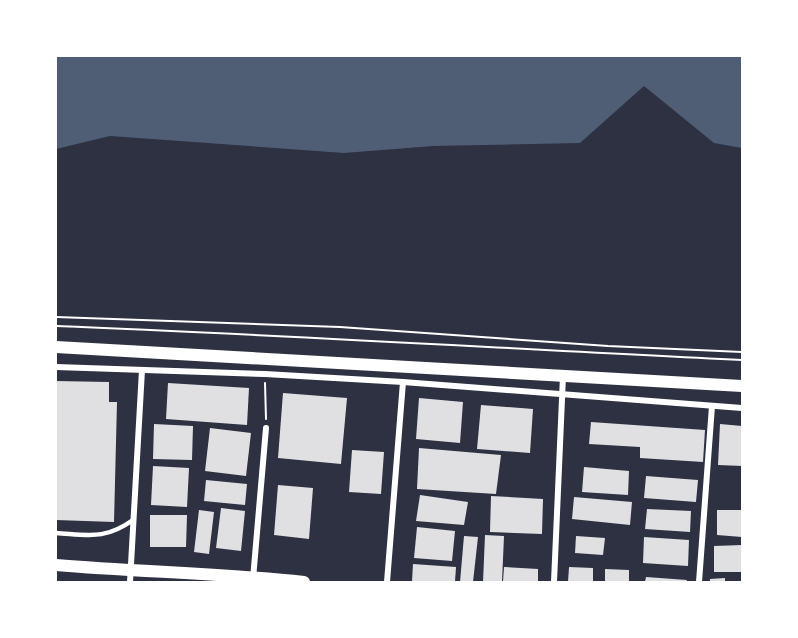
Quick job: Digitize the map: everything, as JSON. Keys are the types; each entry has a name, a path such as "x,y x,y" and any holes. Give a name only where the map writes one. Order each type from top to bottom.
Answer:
{"main road":[{"path":"56,347 742,386"},
{"path":"56,565 130,577 304,582"}],"street":[{"path":"56,367 265,374 403,382 742,408"},
{"path":"130,577 142,370"},
{"path":"554,582 562,376"},
{"path":"387,582 403,382"},
{"path":"699,582 712,406"},
{"path":"253,580 266,428"}],"lane":[{"path":"56,533 100,536 119,530 134,520"}],"path":[{"path":"56,317 340,327 608,346 742,352"},
{"path":"56,326 275,334 453,346 742,360"},
{"path":"265,374 266,428"}],"water":[{"path":"56,56 742,56 742,148 714,143 644,86 580,143 433,146 344,153 110,136 56,149"}],"building":[{"path":"56,381 109,382 109,402 117,402 114,522 56,520"},
{"path":"168,383 249,388 247,425 166,419"},
{"path":"283,393 347,398 341,464 278,458"},
{"path":"419,398 463,402 460,443 416,439"},
{"path":"481,405 533,409 530,453 477,449"},
{"path":"591,422 705,430 703,462 640,458 640,447 589,444"},
{"path":"154,424 193,426 192,460 153,459"},
{"path":"720,424 742,426 742,466 718,465"},
{"path":"210,428 251,433 246,476 205,471"},
{"path":"419,448 501,455 496,494 417,489"},
{"path":"352,450 384,452 381,494 349,492"},
{"path":"153,466 189,468 187,507 151,505"},
{"path":"584,467 629,471 628,495 582,492"},
{"path":"646,476 698,480 696,502 644,498"},
{"path":"206,480 247,484 245,505 204,501"},
{"path":"278,485 313,488 309,539 274,535"},
{"path":"420,495 468,502 464,525 416,521"},
{"path":"491,496 543,499 542,534 490,532"},
{"path":"574,497 632,502 630,525 572,519"},
{"path":"221,508 245,511 241,551 216,548"},
{"path":"647,509 691,511 690,532 645,529"},
{"path":"199,510 214,512 209,554 194,552"},
{"path":"717,510 742,510 742,537 717,535"},
{"path":"150,515 187,515 186,547 150,547"},
{"path":"417,527 455,531 452,561 414,558"},
{"path":"485,535 504,536 502,582 483,582"},
{"path":"464,536 478,537 473,582 460,582"},
{"path":"576,536 605,538 603,555 575,553"},
{"path":"644,537 689,540 688,566 643,563"},
{"path":"742,545 742,572 714,572 714,546"},
{"path":"413,564 456,567 455,582 412,581"},
{"path":"504,567 538,569 538,582 503,582"},
{"path":"569,567 593,568 593,582 568,582"},
{"path":"605,569 629,570 629,582 605,582"},
{"path":"646,577 687,580 686,582 645,582"},
{"path":"725,578 725,582 710,582 710,579"}]}
